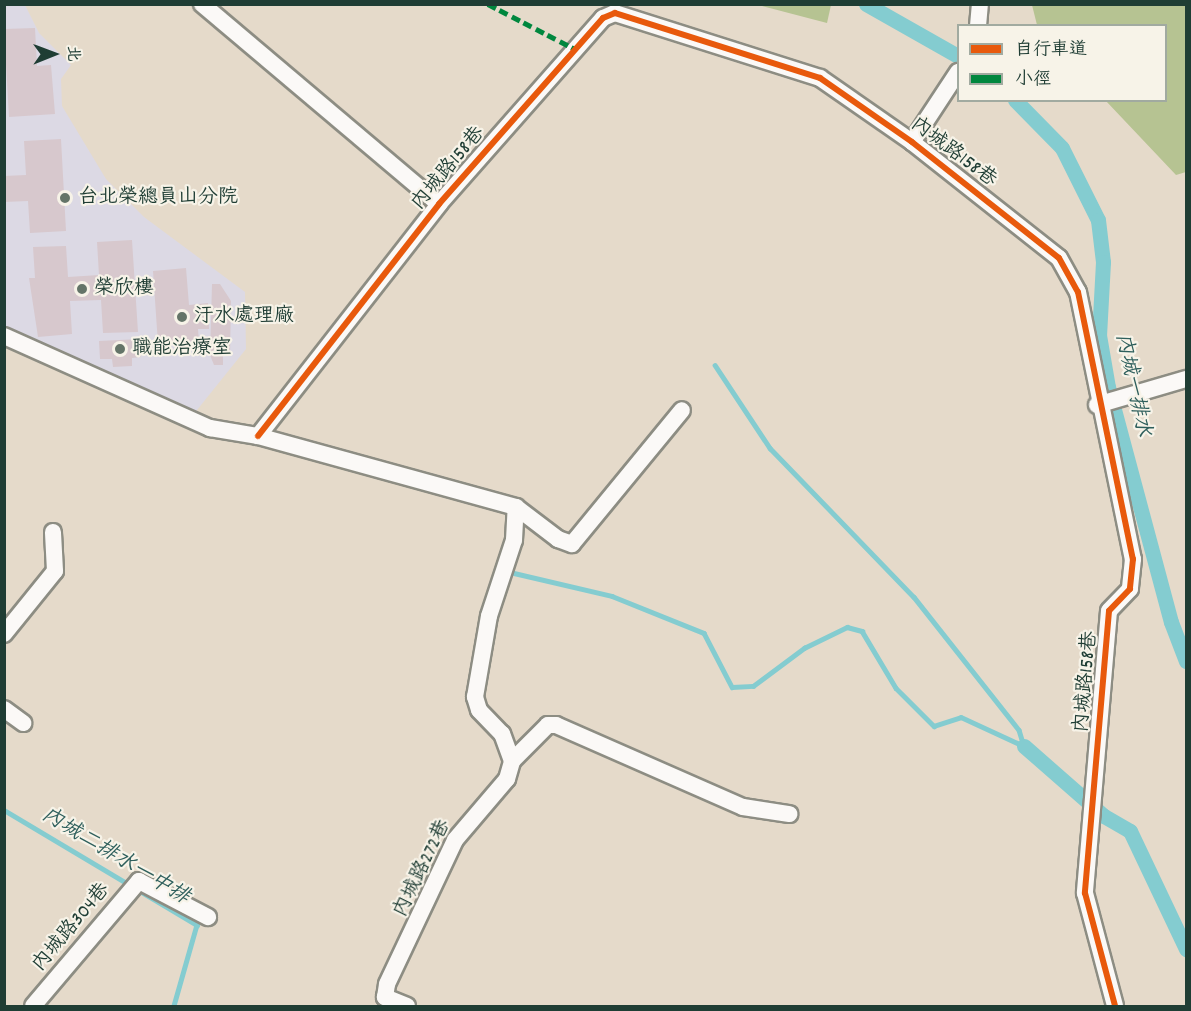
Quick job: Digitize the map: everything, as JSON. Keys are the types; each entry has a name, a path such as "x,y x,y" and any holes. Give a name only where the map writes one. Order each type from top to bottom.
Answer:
{"street":[{"path":"202,4 439,204"},
{"path":"978,24 980,4"},
{"name":"內城路158巷","path":"258,436 439,204 603,18 618,9 820,78 912,142 1059,258 1078,292 1133,559 1130,589 1109,611 1085,893 1115,1006"},
{"path":"912,142 957,74"},
{"path":"4,336 210,428 258,436 516,507 573,544 682,410"},
{"path":"1101,404 1186,379"},
{"path":"516,507 514,540 489,616 475,697 479,711 502,734 512,761 548,725 556,725 743,807 789,814"},
{"path":"4,634 55,570 53,532"},
{"path":"4,709 23,723"},
{"name":"內城路272巷","path":"407,1006 384,997 387,984 455,840 507,779 512,761"},
{"name":"內城路304巷","path":"33,1006 139,881 208,918"}],"shaded area":[{"name":"台北榮總員山分院","path":"5,5 25,5 39,33 71,65 61,79 62,106 106,179 144,217 245,292 246,349 193,415 5,329"}],"green space":[{"path":"758,5 831,5 827,23"},
{"path":"1032,5 1186,5 1186,172 1176,175 1107,102 1167,102 1167,24 1037,24"}],"building":[{"path":"35,28 37,66 51,65 55,114 9,117 4,29"},
{"path":"61,139 66,231 30,233 28,201 4,202 4,176 26,175 24,141"},
{"name":"榮欣樓","path":"132,240 138,332 103,333 101,300 70,301 72,334 38,337 29,278 35,278 33,247 66,246 68,277 99,275 97,242"},
{"name":"汙水處理廠","path":"186,268 189,305 208,303 209,329 198,329 199,341 158,344 153,271"},
{"path":"212,284 220,284 231,301 230,356 223,356 223,365 214,365 210,355"},
{"name":"職能治療室","path":"140,339 141,357 132,358 132,366 113,367 112,359 100,359 99,341"}],"waterway":[{"name":"內城一排水","path":"866,4 957,55"},
{"name":"內城一排水","path":"1017,102 1062,148 1098,220 1103,262 1099,335 1108,387 1171,622 1186,661"},
{"path":"715,365 770,448 914,597 1019,730 1024,746"},
{"path":"514,573 612,596 704,633 732,687 753,686 804,648 847,627 862,631 896,688 934,726 961,717 1024,746"},
{"path":"1024,746 1104,816 1130,831 1186,949"},
{"name":"內城二排水一中排","path":"4,810 197,925 174,1006"}],"marked path":[{"path":"488,4 575,49"}],"cycle path":[{"path":"258,436 439,204 603,18 615,13 820,78 912,142 1059,258 1078,292 1133,559 1130,589 1109,611 1085,893 1115,1006"}],"place":[{"name":"台北榮總員山分院","path":"65,198"},
{"name":"榮欣樓","path":"82,289"},
{"name":"汙水處理廠","path":"182,317"},
{"name":"職能治療室","path":"120,349"}]}
